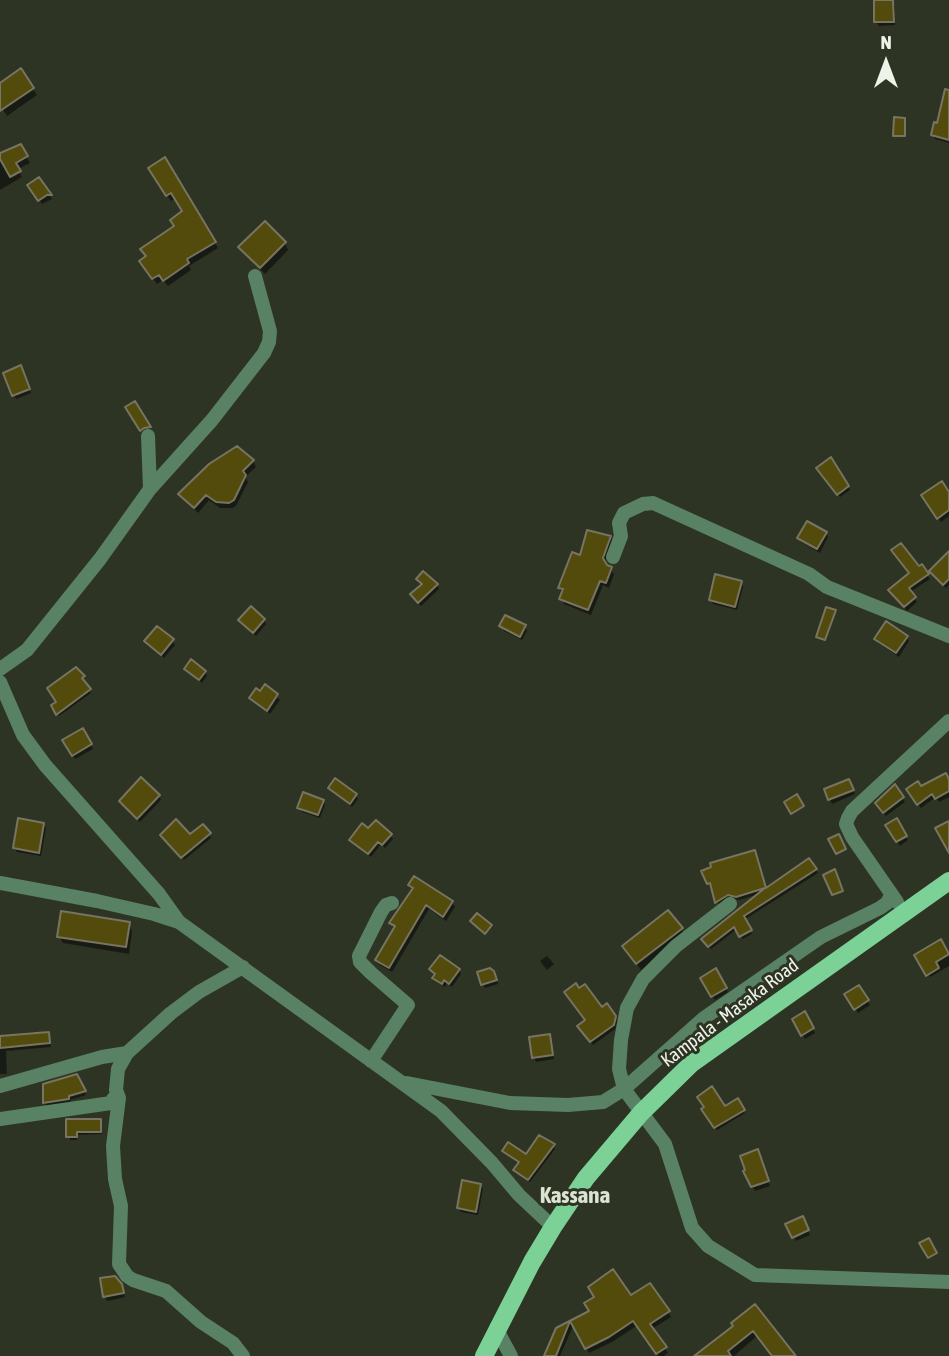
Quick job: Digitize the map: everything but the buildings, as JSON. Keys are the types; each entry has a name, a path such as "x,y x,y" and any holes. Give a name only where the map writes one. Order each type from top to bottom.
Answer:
{"main road":[{"name":"Kampala - Masaka Road","path":"484,1356 496,1328 553,1227 586,1178 641,1113 691,1064 949,881"}],"street":[{"path":"0,669 27,650 100,559 150,489 212,421 264,353 270,331 255,276"},
{"path":"148,436 150,489"},
{"path":"613,557 621,536 619,523 624,513 643,504 653,503 809,574 827,587 949,636"},
{"path":"0,682 23,735 45,765 159,894 179,922 441,1111 519,1195 553,1227"},
{"path":"903,912 846,824 852,811 949,722"},
{"path":"0,883 97,901 179,922"},
{"path":"402,1082 510,1103 568,1105 603,1102 624,1089 704,1017 821,937 880,908 887,903 891,895"},
{"path":"371,1061 408,1005 360,962 359,956 381,912 392,902"},
{"path":"730,904 676,946 643,979 627,1008 621,1040 619,1069 624,1089 665,1144 692,1228 708,1246 733,1264 755,1275 949,1282"},
{"path":"243,967 199,992 127,1053 118,1069 116,1090 119,1098 113,1146 115,1179 121,1206 119,1265 133,1280 166,1291 201,1322 233,1343 243,1356"},
{"path":"0,1086 102,1057 127,1053"},
{"path":"0,1119 111,1103 113,1099 119,1098"},
{"path":"496,1328 511,1356"}],"district":[{"name":"Kassana","path":"575,1196"}]}
